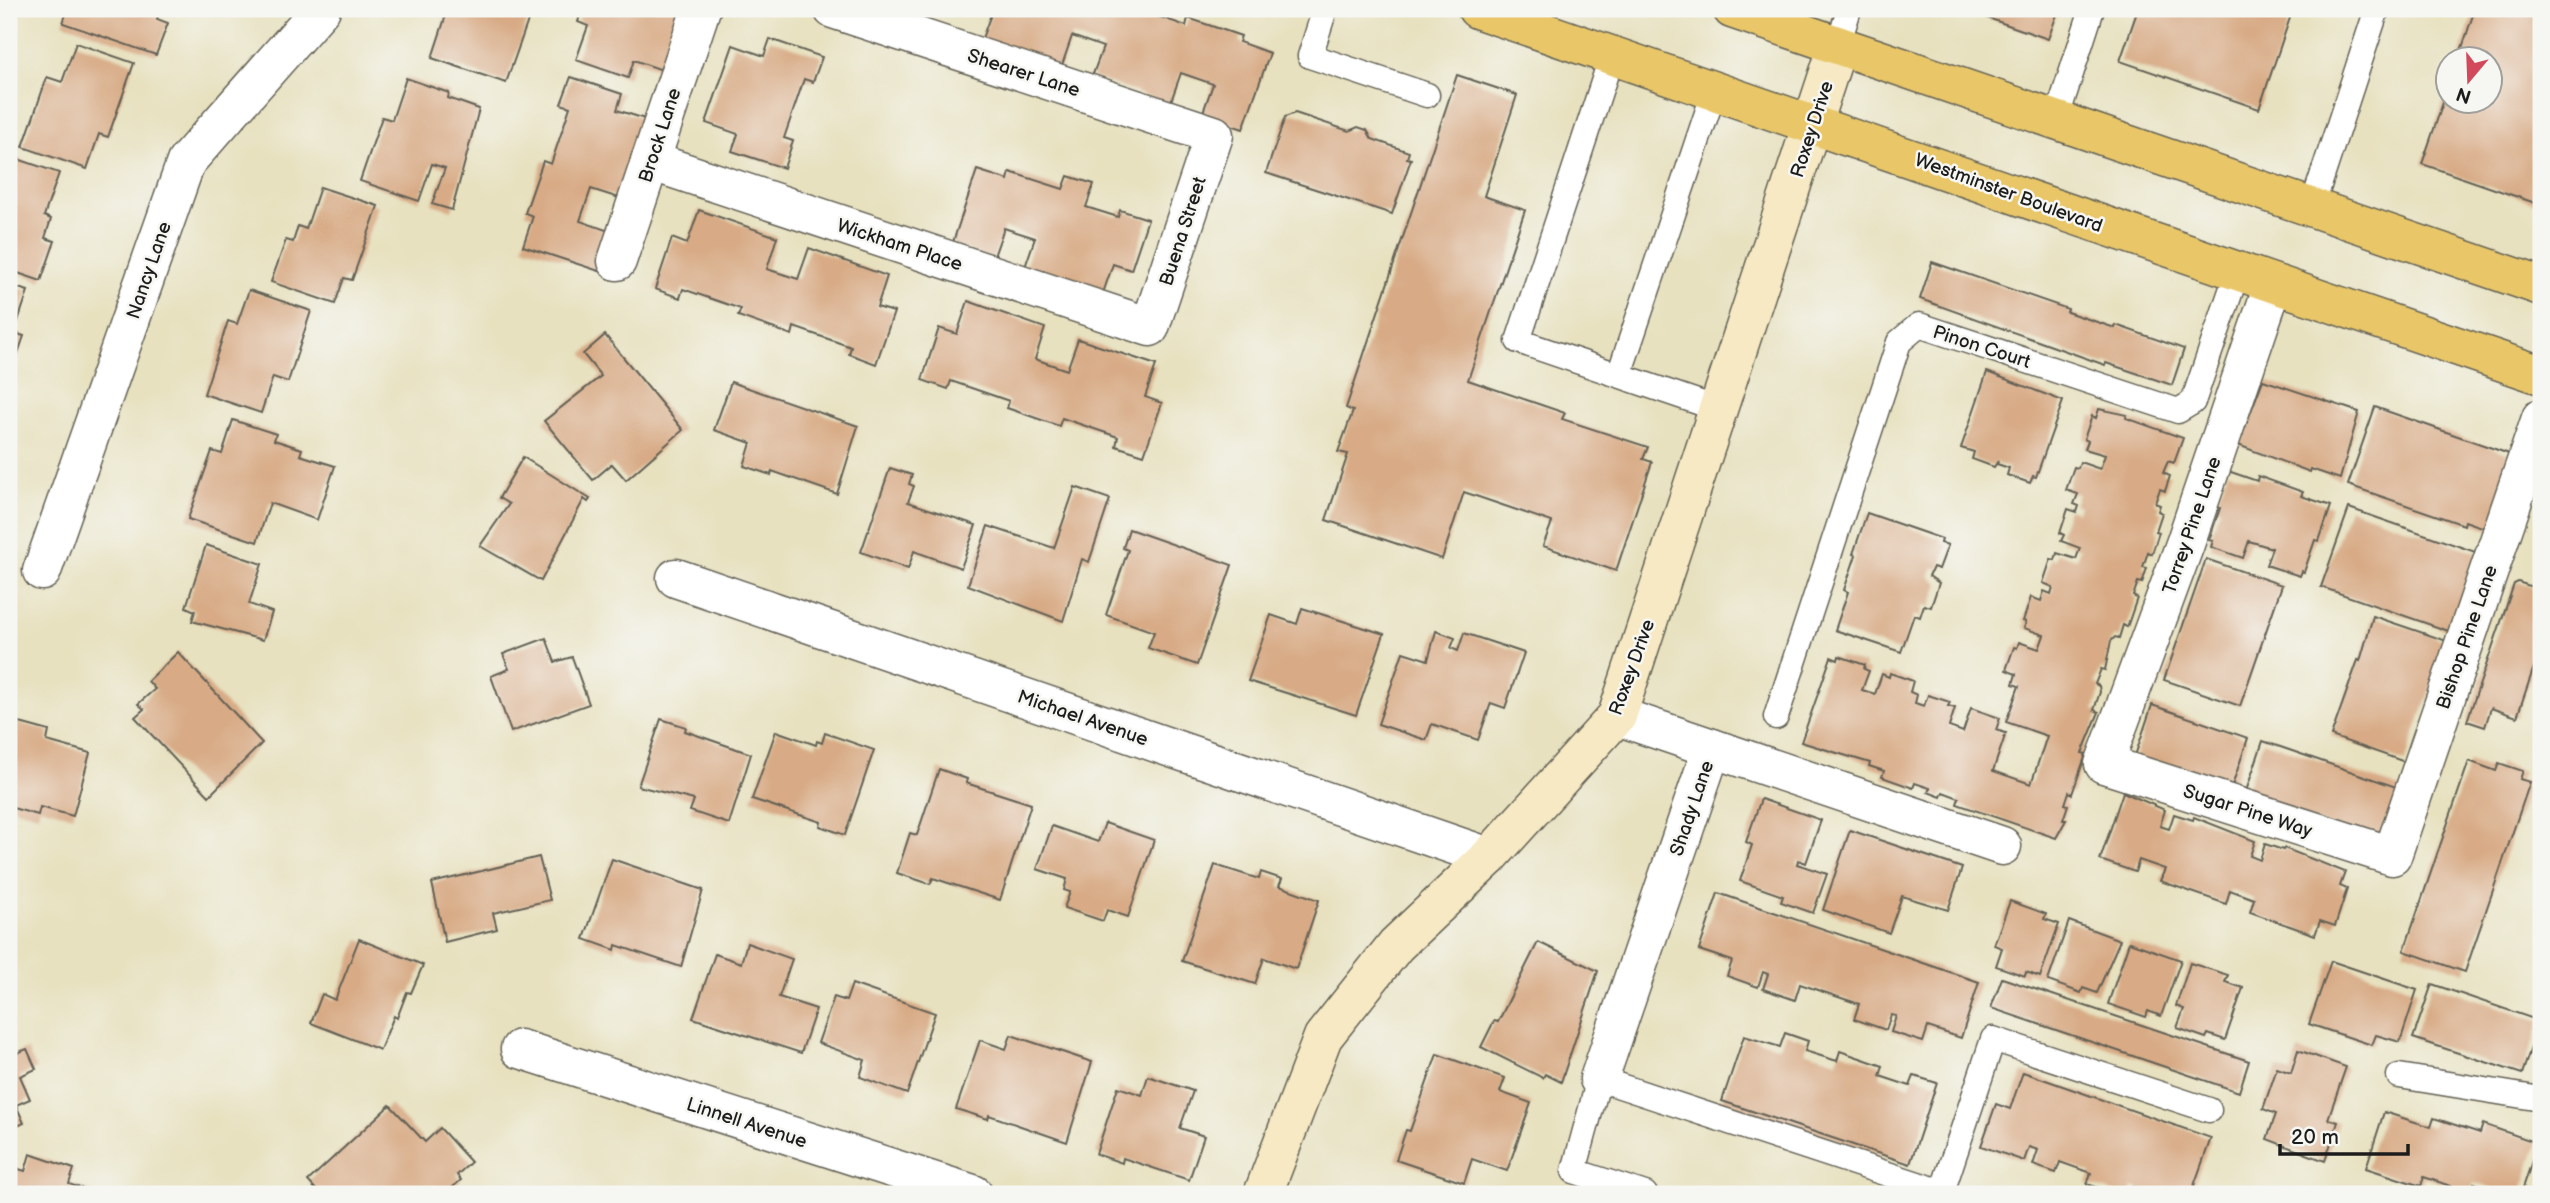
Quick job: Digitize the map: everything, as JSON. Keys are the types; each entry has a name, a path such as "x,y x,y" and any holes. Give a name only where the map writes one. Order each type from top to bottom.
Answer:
{"main road":[{"name":"Westminster Boulevard","path":"1477,9 1813,122 2237,273 2541,375"},
{"path":"1732,9 2541,286"}],"street":[{"name":"Nancy Lane","path":"42,571 186,162 321,9"},
{"name":"Brock Lane","path":"617,261 701,9"},
{"name":"Shearer Lane","path":"833,9 911,21 1214,135"},
{"name":"Roxey Drive","path":"1263,1194 1323,1037 1396,945 1489,857 1617,716 1838,45"},
{"name":"Buena Street","path":"1150,327 1214,135"},
{"name":"Wickham Place","path":"650,161 1150,327"},
{"name":"Torrey Pine Lane","path":"2104,764 2185,544 2273,285"},
{"name":"Bishop Pine Lane","path":"2392,856 2541,418"},
{"name":"Michael Avenue","path":"676,578 1489,857"},
{"path":"1617,716 1712,748"},
{"name":"Shady Lane","path":"1599,1079 1712,748 2002,846"},
{"name":"Sugar Pine Way","path":"2104,764 2392,856"},
{"name":"Linnell Avenue","path":"520,1049 973,1194"}],"lane":[{"path":"1325,9 1310,56 1427,95"},
{"path":"1838,45 1849,9"},
{"path":"2056,120 2092,9"},
{"path":"2312,208 2377,9"},
{"path":"1612,55 1518,341 1718,409"},
{"path":"1619,375 1715,89"},
{"name":"Pinon Court","path":"1776,717 1899,342 1919,325 2178,411 2193,402 2237,273"},
{"path":"1645,1194 1574,1171 1599,1079 1942,1192 1993,1038 2209,1110"},
{"path":"2399,1076 2541,1099"}],"building":[{"path":"68,9 160,9 157,19 168,23 156,55 63,23"},
{"path":"448,9 532,9 506,83 432,58"},
{"path":"582,9 686,9 665,71 634,60 628,78 576,60 588,26 578,22"},
{"path":"993,9 1137,9 1186,26 1188,18 1241,36 1239,42 1270,53 1243,129 1202,115 1213,84 1181,73 1170,104 1092,77 1103,47 1072,36 1061,68 981,41"},
{"path":"1962,9 2059,9 2048,39"},
{"path":"2138,9 2293,9 2259,109 2120,61"},
{"path":"2475,9 2541,9 2541,205 2422,164 2438,116 2504,116 2504,46 2463,46"},
{"path":"770,39 822,57 813,82 804,79 784,138 793,141 784,168 732,151 738,134 706,123 733,45 764,56"},
{"path":"76,43 134,63 108,137 99,134 87,169 23,147 47,77 62,82"},
{"path":"1457,75 1517,95 1484,196 1525,210 1468,380 1565,413 1562,419 1648,447 1643,459 1652,462 1616,571 1543,546 1552,522 1464,492 1442,559 1326,520 1348,454 1338,452 1353,411 1346,408"},
{"path":"571,77 622,94 617,110 648,120 622,199 591,189 580,221 612,232 599,271 523,246 533,216 525,213 543,161 551,164 570,107 561,104"},
{"path":"406,78 449,93 448,98 479,109 452,210 432,204 445,168 432,164 419,201 360,181 382,117 392,120"},
{"path":"1295,113 1349,131 1358,127 1367,130 1372,139 1409,152 1407,158 1411,159 1392,214 1266,173 1285,117"},
{"path":"9,156 59,173 44,216 51,219 45,238 55,241 41,281 9,270"},
{"path":"977,170 1008,180 1010,172 1063,189 1068,176 1094,184 1086,207 1118,217 1120,210 1148,219 1131,270 1113,264 1102,296 1024,270 1035,238 1004,228 993,259 952,245"},
{"path":"320,187 378,206 352,280 344,278 335,304 271,282 286,240 293,242 298,226 306,229"},
{"path":"699,210 777,237 767,269 798,279 809,248 887,276 877,307 894,312 876,364 849,354 851,347 794,327 792,335 738,316 741,309 683,289 680,298 655,289 672,238 687,244"},
{"path":"1932,262 2068,309 2067,312 2115,328 2116,325 2184,349 2172,385 2106,363 2105,365 1920,299"},
{"path":"9,285 28,291 14,333 24,336 9,379"},
{"path":"249,290 311,311 288,382 273,377 261,413 204,394 228,321 237,324"},
{"path":"968,301 1045,328 1035,359 1067,370 1078,339 1156,365 1145,397 1162,403 1144,455 1116,446 1118,437 1062,418 1059,426 1007,408 1009,401 951,381 948,389 922,380 939,328 957,334"},
{"path":"605,335 683,430 626,480 612,464 593,480 544,421 601,376 583,354"},
{"path":"1987,372 2063,401 2036,477 2033,476 2030,483 2007,475 2009,468 1997,464 1998,461 1994,467 1972,459 1974,452 1961,448"},
{"path":"2263,380 2359,412 2340,479 2311,469 2310,472 2238,445"},
{"path":"731,382 858,426 837,494 772,471 771,475 744,466 751,443 714,430"},
{"path":"2375,407 2512,455 2493,531 2465,521 2464,525 2348,485"},
{"path":"2099,409 2127,415 2126,418 2183,438 2174,463 2168,461 2163,473 2170,476 2165,491 2160,489 2155,503 2160,505 2158,511 2162,513 2156,531 2159,532 2152,554 2148,552 2143,567 2147,568 2142,583 2138,582 2133,596 2137,598 2127,627 2123,625 2119,638 2115,637 2111,641 2105,670 2101,669 2095,684 2099,686 2100,692 2094,710 2099,712 2082,753 2086,754 2072,794 2069,792 2065,804 2068,805 2063,820 2066,820 2056,838 1957,804 1959,798 1943,792 1941,797 1928,792 1930,788 1915,783 1913,788 1882,777 1884,771 1869,766 1870,763 1801,742 1831,657 1838,660 1839,656 1865,665 1864,669 1869,671 1862,690 1875,694 1882,674 1889,677 1890,673 1913,681 1910,692 1917,695 1915,703 1924,706 1928,695 1950,702 1948,706 1955,708 1949,727 1963,732 1971,708 2000,718 1996,730 2006,733 1993,771 2031,784 2047,736 2006,722 2019,686 2013,684 2016,674 2006,670 2014,647 2017,648 2019,642 2039,649 2044,635 2024,628 2026,622 2023,621 2031,597 2041,601 2044,591 2051,594 2053,587 2043,583 2051,559 2055,560 2057,553 2076,559 2080,548 2061,541 2064,535 2060,533 2068,509 2077,512 2079,506 2074,504 2078,494 2066,490 2074,467 2078,468 2080,462 2100,469 2105,455 2085,449 2088,441 2084,439 2092,416 2096,418"},
{"path":"233,420 276,434 274,440 302,449 300,455 335,466 317,520 270,503 257,542 188,519 212,451 222,454"},
{"path":"523,457 590,499 588,502 584,499 541,581 480,546 509,504 499,498"},
{"path":"890,468 912,475 909,484 914,486 908,502 976,525 961,568 914,551 908,569 861,552"},
{"path":"2228,471 2257,481 2258,476 2303,492 2301,496 2331,506 2319,541 2315,540 2304,572 2302,571 2300,576 2266,565 2272,548 2249,541 2243,558 2211,547 2213,541 2209,540 2220,508 2215,506"},
{"path":"1075,487 1110,499 1089,562 1082,559 1063,621 968,585 988,526 1054,548"},
{"path":"2349,508 2487,556 2460,635 2321,587"},
{"path":"1867,513 1942,539 1941,543 1948,545 1939,569 1933,567 1929,576 1939,583 1931,607 1924,605 1920,617 1914,615 1901,652 1835,630 1848,592 1844,590 1856,555 1853,554"},
{"path":"1129,529 1232,565 1197,665 1148,648 1154,632 1106,615 1128,550 1123,548"},
{"path":"206,545 262,564 249,604 272,612 263,640 192,621 195,611 186,607"},
{"path":"2206,559 2282,585 2240,706 2164,680"},
{"path":"2518,582 2541,590 2541,646 2517,717 2491,708 2485,727 2467,721 2514,584"},
{"path":"1302,608 1384,634 1356,715 1248,681 1271,615 1297,624"},
{"path":"2373,616 2447,641 2405,762 2331,736 2358,660 2360,661"},
{"path":"1436,631 1455,638 1451,648 1458,651 1464,633 1524,653 1505,708 1491,703 1478,740 1432,724 1426,740 1378,724 1403,652 1428,660"},
{"path":"546,638 555,662 572,657 589,704 511,732 491,676 509,669 503,654"},
{"path":"178,652 262,743 209,796 135,717 144,709 138,704 155,689 148,681"},
{"path":"2152,705 2248,738 2228,798 2132,765"},
{"path":"661,719 686,727 685,731 751,754 729,824 690,811 694,800 638,786"},
{"path":"9,720 49,731 47,741 90,753 73,816 40,807 38,815 9,807"},
{"path":"776,731 816,745 817,741 822,743 825,733 874,750 845,835 820,826 821,822 752,799"},
{"path":"2263,741 2402,789 2378,838 2242,803"},
{"path":"2469,761 2496,771 2499,763 2523,771 2520,779 2530,782 2465,972 2404,951"},
{"path":"939,769 967,779 966,783 1031,804 1000,900 933,878 930,884 897,873 910,833 917,835"},
{"path":"2123,792 2165,810 2160,826 2169,829 2174,814 2193,820 2194,817 2255,841 2250,856 2260,860 2265,844 2283,850 2284,848 2345,872 2340,886 2347,889 2335,926 2320,921 2315,935 2250,912 2254,899 2230,890 2226,904 2160,881 2165,869 2139,860 2135,872 2100,860"},
{"path":"1761,799 1821,820 1806,863 1798,860 1797,864 1827,874 1813,913 1781,902 1783,896 1740,881 1752,845 1746,842"},
{"path":"1105,823 1154,840 1128,917 1107,910 1103,921 1064,908 1070,892 1064,890 1067,879 1037,869 1052,826 1098,842"},
{"path":"1850,830 1962,868 1948,910 1902,896 1889,933 1823,910"},
{"path":"539,857 550,900 493,913 497,929 445,942 432,883"},
{"path":"612,859 703,890 681,967 616,945 615,950 584,939"},
{"path":"1215,865 1259,879 1261,872 1282,879 1279,886 1319,900 1296,969 1264,958 1255,984 1182,961"},
{"path":"1718,893 1979,982 1961,1038 1928,1027 1923,1042 1891,1032 1896,1016 1891,1015 1886,1030 1854,1019 1859,1004 1800,984 1795,1000 1763,989 1768,974 1763,972 1758,987 1727,976 1732,961 1699,950"},
{"path":"2010,901 2046,914 2044,919 2059,924 2040,977 2026,972 2025,976 1996,966 2002,948 1994,945"},
{"path":"2069,921 2120,940 2097,993 2083,988 2081,993 2048,981"},
{"path":"359,939 423,965 411,993 407,992 397,1018 394,1016 380,1050 311,1023 322,994 335,1000"},
{"path":"1538,942 1598,971 1561,1082 1545,1074 1543,1078 1481,1047 1494,1021 1498,1022"},
{"path":"2129,942 2181,960 2161,1016 2148,1011 2146,1017 2108,1004"},
{"path":"747,943 792,959 779,997 816,1009 801,1053 693,1018 715,954 741,963"},
{"path":"2331,961 2417,990 2400,1042 2376,1035 2372,1045 2309,1024"},
{"path":"2190,963 2228,975 2225,982 2243,988 2225,1040 2208,1034 2206,1038 2177,1028 2184,1009 2176,1006"},
{"path":"2002,978 2249,1061 2239,1092 1991,1008"},
{"path":"852,984 935,1013 907,1094 860,1077 865,1060 818,1043 834,997 846,1001"},
{"path":"2432,984 2540,1021 2522,1074 2413,1038"},
{"path":"1785,1033 1808,1041 1805,1051 1837,1061 1840,1051 1883,1066 1880,1076 1910,1086 1914,1076 1937,1083 1910,1164 1722,1101 1744,1036 1780,1047"},
{"path":"1011,1035 1092,1062 1067,1142 989,1115 988,1119 956,1109 980,1040 1006,1049"},
{"path":"27,1049 36,1069 20,1076 30,1099 16,1105 24,1123 9,1130 9,1056"},
{"path":"2298,1050 2346,1067 2328,1119 2338,1122 2325,1161 2267,1139 2276,1114 2263,1109 2277,1068 2291,1073"},
{"path":"1437,1054 1505,1078 1500,1092 1531,1103 1507,1171 1472,1159 1464,1183 1396,1160 1406,1130 1410,1131"},
{"path":"2023,1072 2211,1138 2191,1194 2155,1194 2133,1187 2131,1194 2118,1194 2087,1184 2091,1173 2060,1162 2056,1173 2033,1165 2038,1150 2029,1147 2024,1161 1981,1146 1996,1104 2010,1109"},
{"path":"1148,1076 1193,1091 1180,1128 1204,1136 1189,1180 1123,1158 1122,1163 1096,1154 1118,1087 1142,1095"},
{"path":"390,1105 425,1142 440,1128 471,1162 457,1175 461,1180 445,1194 320,1194 308,1181"},
{"path":"2384,1112 2431,1127 2434,1118 2480,1133 2483,1124 2538,1143 2521,1194 2507,1194 2474,1183 2471,1193 2424,1177 2421,1186 2366,1168"},
{"path":"30,1154 74,1169 69,1184 97,1194 9,1194 9,1166 25,1171"}]}
